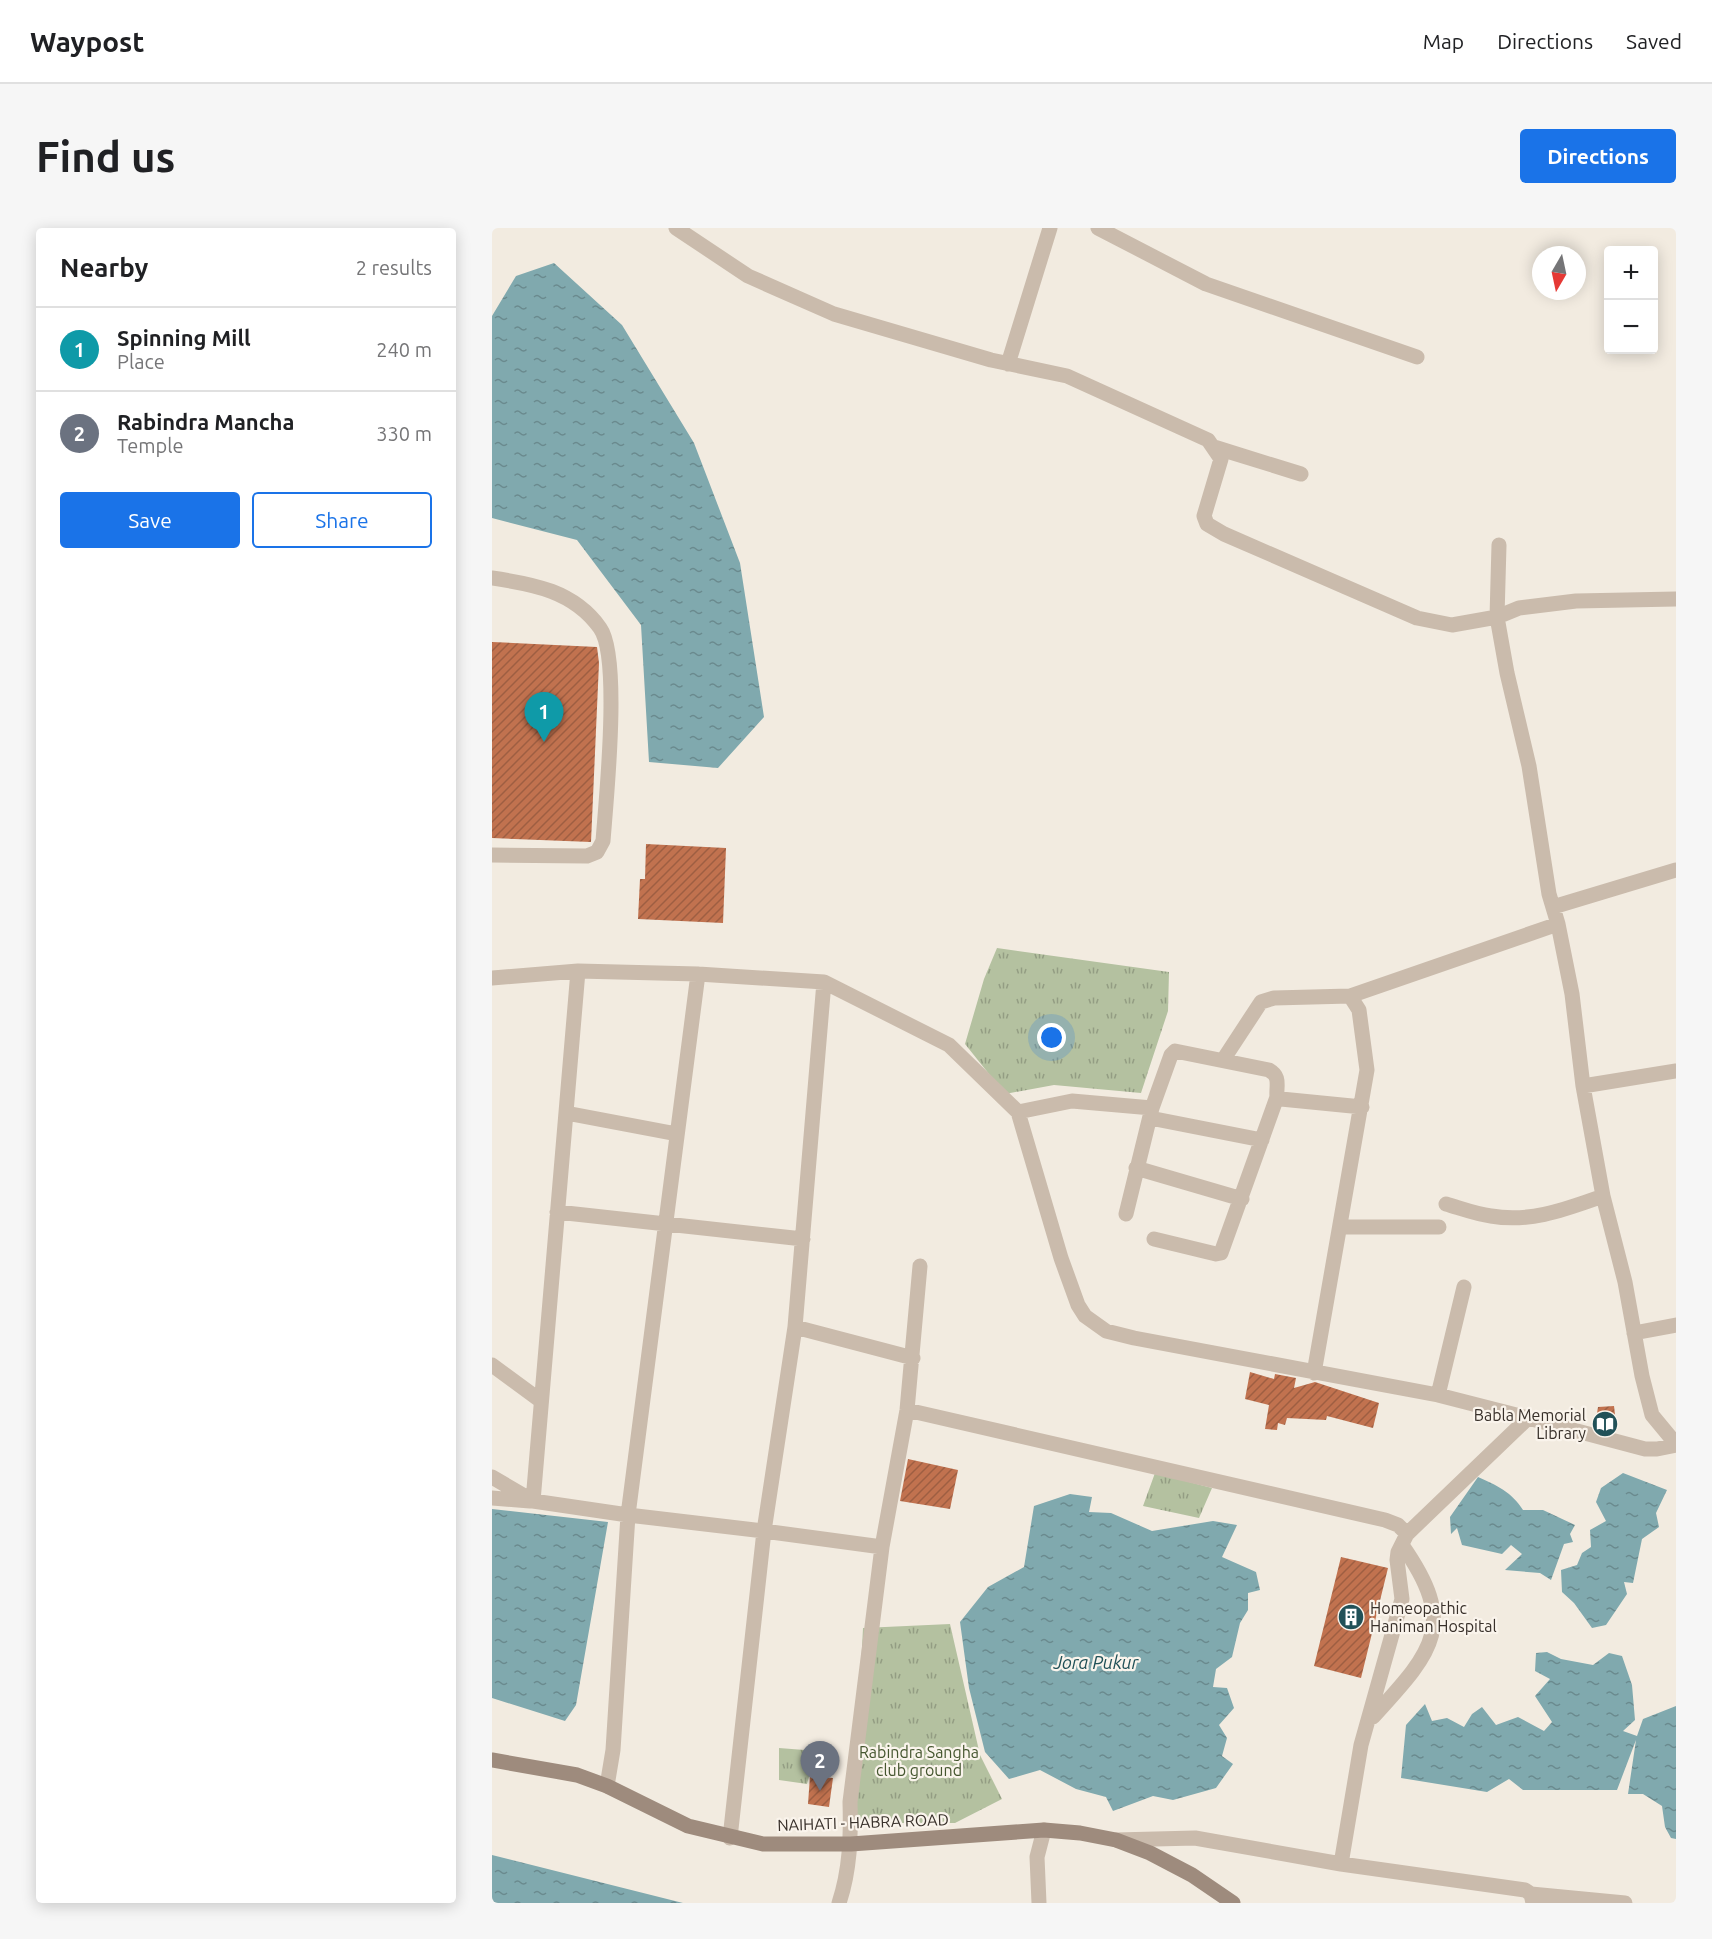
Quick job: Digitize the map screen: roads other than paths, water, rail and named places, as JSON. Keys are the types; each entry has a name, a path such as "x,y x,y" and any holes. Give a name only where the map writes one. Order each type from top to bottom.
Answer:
{"main road":[{"name":"NAIHATI - HABRA ROAD","path":"492,1760 577,1775 607,1785 688,1826 730,1838 763,1844 850,1844 1044,1830 1080,1833 1116,1840 1150,1853 1192,1875 1233,1903"}],"street":[{"path":"1008,364 1050,228"},
{"path":"1098,228 1206,284 1417,357"},
{"path":"686,231 748,276 834,314 1008,364 1067,376 1208,440 1221,459 1204,516 1208,524 1216,530 1418,618 1452,625 1497,617 1519,608 1576,601 1676,599"},
{"path":"1214,447 1301,474"},
{"path":"492,978 578,971 698,974 824,982 949,1045 1018,1112 1061,1258 1078,1305 1085,1316 1106,1331 1437,1395 1645,1449 1657,1449 1676,1444 1652,1415 1625,1282 1603,1196 1583,1086 1572,994 1553,907 1529,766 1507,673 1497,617 1499,545"},
{"path":"492,578 540,585 576,603 602,629 610,667 610,741 603,840 597,852 577,856 492,855"},
{"path":"1553,907 1676,870"},
{"path":"1223,1060 1261,1002 1274,998 1350,996 1558,924"},
{"path":"533,1501 578,971"},
{"path":"607,1785 613,1750 628,1515 698,974"},
{"path":"730,1838 764,1530 795,1327 824,982"},
{"path":"1314,1373 1367,1070 1366,1047 1359,1010 1350,996"},
{"path":"1126,1214 1151,1113 1171,1055 1175,1052 1223,1060 1275,1073 1278,1080 1277,1097 1221,1253 1216,1254 1154,1239"},
{"path":"1583,1086 1676,1071"},
{"path":"1277,1097 1362,1107"},
{"path":"1018,1112 1072,1101 1151,1113 1262,1140"},
{"path":"566,1113 677,1134"},
{"path":"1136,1168 1242,1199"},
{"path":"1446,1204 1490,1216 1521,1218 1552,1214 1603,1196"},
{"path":"557,1212 803,1239"},
{"path":"1340,1227 1439,1227"},
{"path":"839,1903 845,1885 850,1844 850,1802 882,1547 907,1410 920,1266"},
{"path":"1437,1395 1464,1287"},
{"path":"1634,1334 1676,1325"},
{"path":"795,1327 913,1358"},
{"path":"492,1365 541,1401"},
{"path":"907,1410 1398,1525 1432,1598 1434,1633 1409,1677 1370,1721"},
{"path":"1341,1864 1361,1745 1370,1721 1402,1599 1397,1560 1404,1540 1528,1418"},
{"path":"492,1477 533,1501"},
{"path":"492,1498 533,1501 628,1515 764,1530 882,1547"},
{"path":"1039,1903 1037,1857 1044,1830"},
{"path":"1116,1840 1195,1838 1341,1864 1525,1890 1532,1899 1625,1903"}],"water":[{"path":"554,263 622,325 694,443 740,563 764,717 718,768 649,762 641,625 577,540 492,518 492,316 516,276"},
{"path":"1623,1473 1667,1490 1656,1513 1659,1527 1642,1539 1633,1583 1624,1582 1627,1594 1606,1625 1592,1628 1574,1603 1562,1592 1561,1570 1577,1565 1582,1553 1591,1547 1590,1530 1606,1521 1596,1502 1601,1488"},
{"path":"1478,1477 1509,1494 1523,1510 1543,1510 1575,1525 1570,1534 1573,1542 1564,1544 1551,1580 1540,1573 1505,1570 1522,1554 1511,1545 1502,1554 1462,1545 1457,1528 1451,1534 1450,1517"},
{"name":"Jora Pukur","path":"1070,1494 1092,1497 1089,1512 1111,1513 1152,1531 1213,1521 1237,1525 1222,1557 1256,1572 1260,1590 1248,1593 1248,1610 1240,1623 1232,1657 1216,1669 1213,1687 1227,1688 1234,1708 1219,1725 1227,1738 1222,1756 1233,1764 1216,1788 1173,1800 1153,1796 1113,1811 1106,1797 1076,1789 1040,1770 1009,1779 985,1752 969,1688 960,1622 988,1587 1024,1567 1034,1506"},
{"path":"492,1509 608,1522 576,1705 565,1721 492,1698"},
{"path":"1547,1652 1561,1659 1593,1665 1609,1653 1622,1656 1632,1685 1635,1720 1623,1731 1637,1736 1643,1719 1676,1706 1676,1839 1671,1838 1665,1827 1662,1806 1643,1794 1628,1794 1636,1740 1617,1790 1523,1790 1509,1779 1487,1792 1401,1778 1406,1725 1425,1704 1432,1721 1447,1718 1464,1727 1472,1714 1482,1707 1496,1725 1518,1717 1544,1731 1552,1722 1535,1696 1550,1679 1535,1671 1536,1653"},
{"path":"492,1855 683,1903 492,1903"}],"place":[{"name":"Spinning Mill","path":"544,742"},
{"name":"Babla Memorial Library","path":"1605,1424"},
{"name":"Homeopathic Haniman Hospital","path":"1351,1617"},
{"name":"Rabindra Mancha","path":"820,1791"}],"park label":[{"name":"Rabindra Sangha club ground","path":"919,1761"}]}
